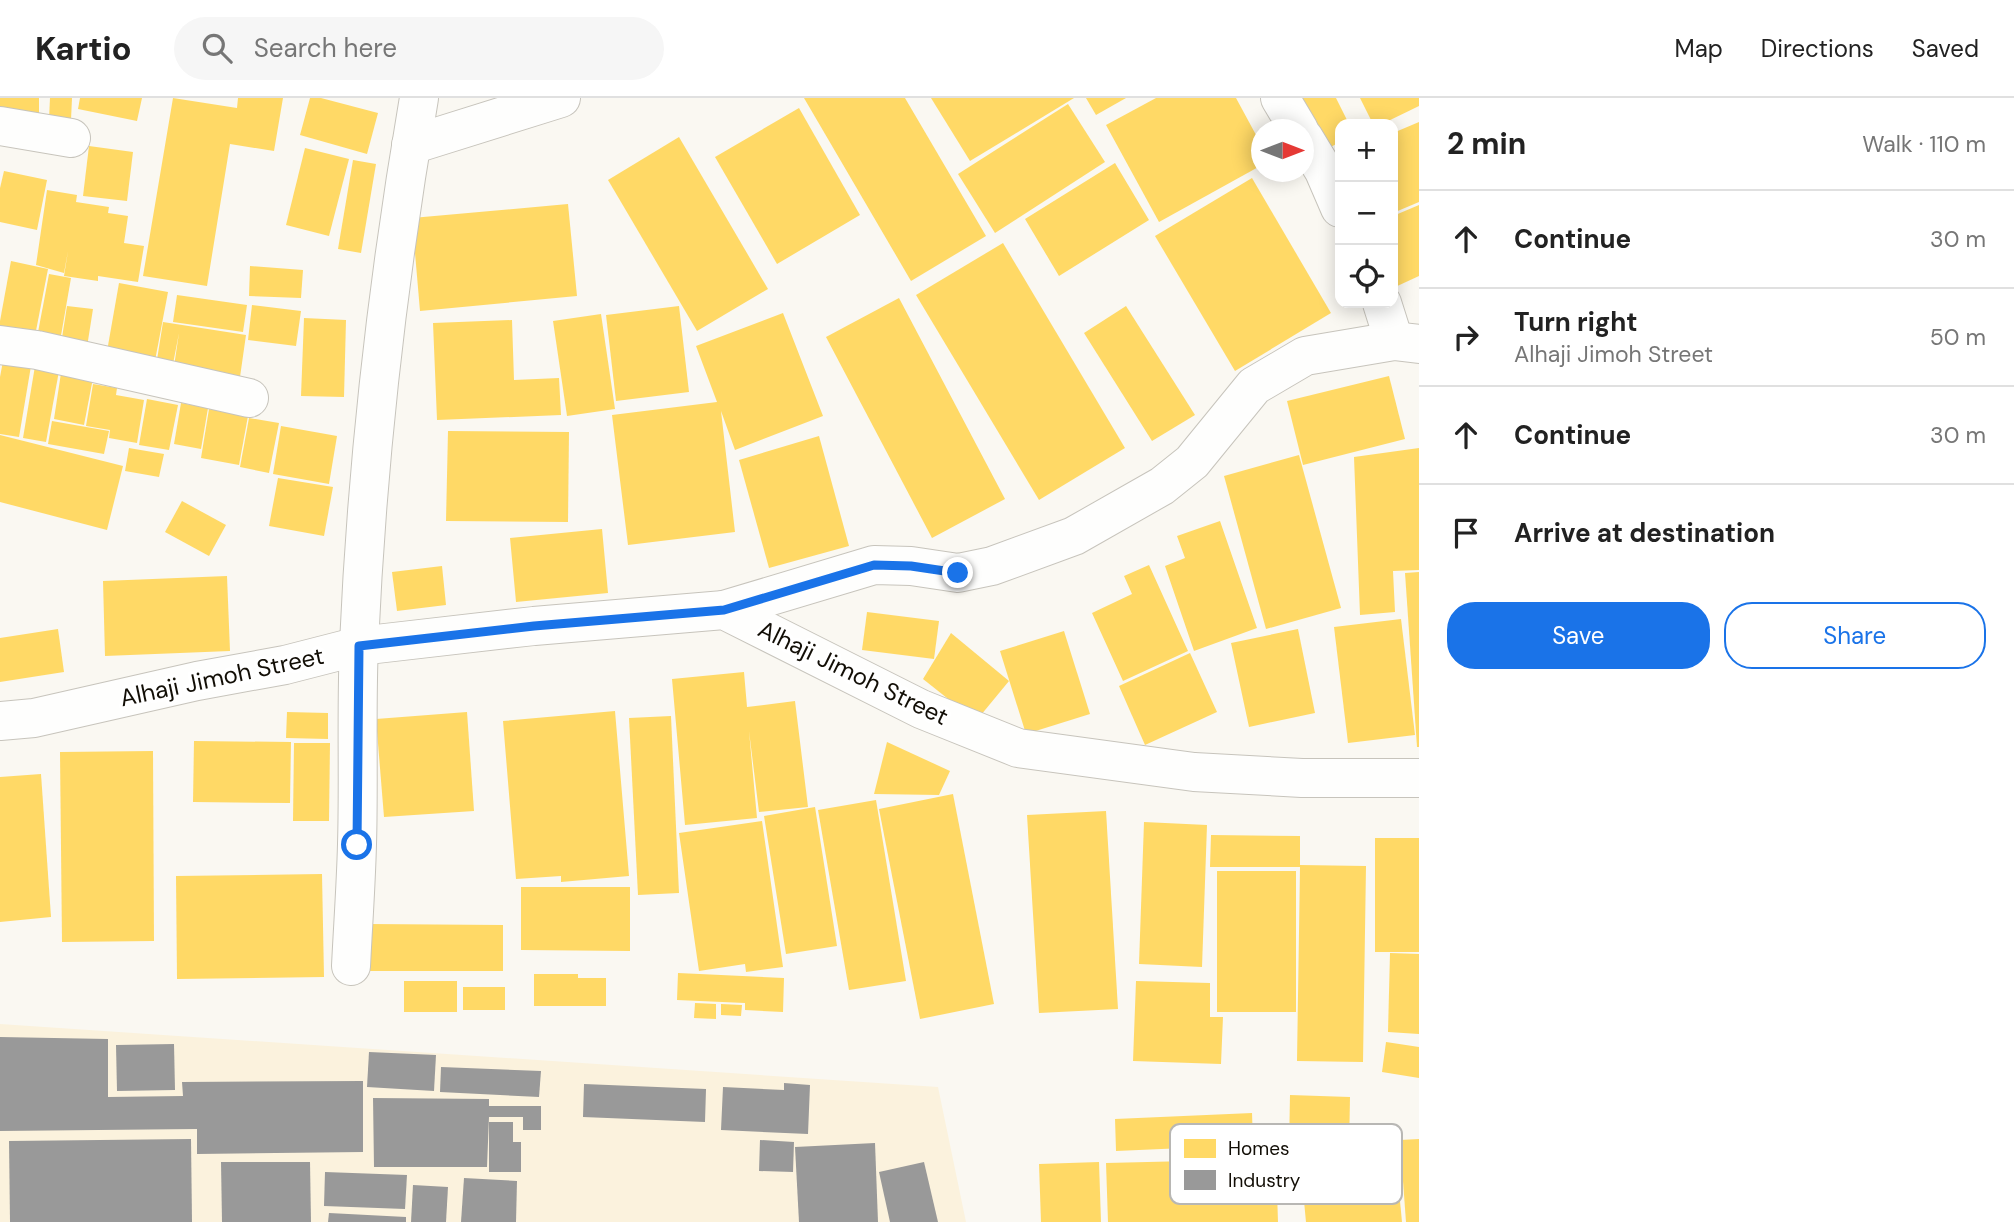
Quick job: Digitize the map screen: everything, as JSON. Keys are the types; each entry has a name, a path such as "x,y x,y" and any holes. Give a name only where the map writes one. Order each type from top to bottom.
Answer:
{"street":[{"path":"351,966 357,845 359,646 367,506 379,386 419,98"},
{"path":"411,145 561,98"},
{"path":"1280,98 1292,119"},
{"path":"0,126 71,138"},
{"path":"1314,154 1335,196"},
{"path":"724,610 874,565 911,566 958,573 992,566 1074,536 1162,486 1192,462 1254,386 1305,356 1406,342 1385,308"},
{"path":"0,345 37,350 249,398"},
{"name":"Alhaji Jimoh Street","path":"0,721 34,718 197,681 285,665 359,646 534,626 724,610 921,709 1018,748 1194,772 1302,778 1419,778"}],"shaded area":[{"path":"0,1024 938,1087 966,1222 0,1222"}],"building: Homes":[{"path":"0,98 39,98 39,116 0,116"},
{"path":"50,98 72,98 71,120 49,119"},
{"path":"80,98 142,98 137,121 78,109"},
{"path":"173,98 237,108 238,98 283,98 274,151 230,144 207,286 143,276"},
{"path":"310,98 321,98 378,113 367,154 300,135"},
{"path":"804,98 905,98 986,236 911,281"},
{"path":"931,98 1074,98 970,161"},
{"path":"1086,98 1126,98 1096,115"},
{"path":"1156,98 1236,98 1251,126 1251,171 1159,222 1106,125"},
{"path":"1301,98 1336,98 1346,119 1335,119 1335,145 1327,149"},
{"path":"1360,98 1419,98 1419,106 1392,119 1370,119"},
{"path":"1068,104 1105,162 995,233 958,174"},
{"path":"799,108 860,215 777,264 715,157"},
{"path":"1419,122 1419,202 1398,211 1398,182 1398,131"},
{"path":"679,137 768,289 697,331 608,180"},
{"path":"89,146 133,152 127,201 83,196"},
{"path":"305,148 349,159 329,236 286,225"},
{"path":"353,160 376,164 361,253 338,249"},
{"path":"1115,163 1149,220 1059,276 1025,219"},
{"path":"4,171 47,180 37,230 0,222 0,188"},
{"path":"1251,179 1331,313 1235,371 1155,236"},
{"path":"47,190 77,195 76,202 109,207 108,213 128,216 124,243 144,246 138,282 98,276 98,281 64,276 68,251 64,273 36,265"},
{"path":"568,204 577,296 420,311 412,218"},
{"path":"1419,205 1419,276 1398,286 1398,245 1398,214"},
{"path":"1003,243 1125,448 1039,500 916,295"},
{"path":"11,261 48,269 34,341 0,334"},
{"path":"250,266 303,270 301,298 249,296"},
{"path":"49,274 71,278 59,347 36,343"},
{"path":"119,283 168,292 154,366 106,357"},
{"path":"177,295 247,305 243,332 173,322"},
{"path":"899,298 1005,499 932,538 826,337"},
{"path":"252,305 301,311 296,346 248,340"},
{"path":"67,306 93,309 87,347 61,344"},
{"path":"679,306 689,392 616,401 606,315"},
{"path":"1126,306 1195,415 1152,441 1084,333"},
{"path":"783,313 823,416 735,450 721,411 735,532 628,545 612,415 717,402 696,346"},
{"path":"601,314 615,409 567,416 553,321"},
{"path":"304,318 346,320 344,397 301,396"},
{"path":"512,320 514,380 559,378 561,415 437,420 433,323"},
{"path":"163,322 246,335 239,384 173,373 179,333 172,369 156,366"},
{"path":"3,361 31,366 19,437 0,434 0,377"},
{"path":"35,366 59,371 46,442 23,438"},
{"path":"61,373 93,378 84,425 54,419"},
{"path":"1389,376 1405,439 1303,465 1287,401"},
{"path":"93,384 117,388 116,395 144,400 137,443 109,438 110,430 86,426"},
{"path":"147,399 178,405 169,450 139,445"},
{"path":"181,403 208,408 201,449 174,444"},
{"path":"209,409 248,416 239,465 201,458"},
{"path":"249,418 279,423 269,473 240,467"},
{"path":"52,421 109,431 104,454 48,444"},
{"path":"281,426 337,436 329,484 273,474"},
{"path":"448,431 569,432 568,522 446,521"},
{"path":"0,435 123,466 107,530 0,502"},
{"path":"819,436 849,546 769,568 739,460"},
{"path":"129,448 164,454 159,477 125,471"},
{"path":"1419,448 1419,570 1393,571 1395,612 1360,615 1354,457"},
{"path":"1299,455 1341,608 1266,629 1224,476"},
{"path":"278,478 333,487 324,536 269,526"},
{"path":"182,501 226,525 209,556 165,532"},
{"path":"1220,521 1257,628 1194,651 1165,566 1185,558 1177,536"},
{"path":"602,529 608,593 516,602 510,538"},
{"path":"1149,565 1188,651 1123,681 1092,613 1132,594 1124,576"},
{"path":"442,566 446,605 397,611 392,572"},
{"path":"1419,572 1419,747 1417,747 1405,573"},
{"path":"227,576 230,651 105,656 103,581"},
{"path":"867,612 939,621 934,659 862,650"},
{"path":"1401,619 1415,735 1348,743 1334,627"},
{"path":"58,629 64,672 0,682 0,638"},
{"path":"1298,629 1315,713 1249,727 1231,643"},
{"path":"1064,631 1090,714 1026,734 1000,651"},
{"path":"951,633 1009,681 976,721 923,679"},
{"path":"1190,653 1217,712 1145,745 1119,686"},
{"path":"744,672 747,707 795,701 808,807 759,812 749,731 757,818 685,825 672,679"},
{"path":"615,711 629,876 561,882 561,876 516,879 503,721"},
{"path":"287,712 328,713 328,739 286,738"},
{"path":"467,712 474,811 384,817 376,719"},
{"path":"671,716 679,893 638,895 629,718"},
{"path":"194,741 291,742 290,803 193,802"},
{"path":"887,742 950,771 939,795 874,794"},
{"path":"294,743 330,743 329,821 293,821"},
{"path":"153,751 154,941 62,942 60,752"},
{"path":"41,774 51,917 0,922 0,777"},
{"path":"953,794 994,1004 920,1019 879,809"},
{"path":"876,800 906,981 849,990 818,810"},
{"path":"815,807 837,946 786,954 764,816"},
{"path":"1106,811 1118,1009 1039,1013 1027,815"},
{"path":"762,821 783,967 746,972 745,964 699,971 679,833"},
{"path":"1144,822 1207,825 1202,967 1139,964"},
{"path":"1211,835 1300,836 1300,865 1366,866 1363,1062 1297,1061 1300,867 1210,867"},
{"path":"1375,838 1419,838 1419,952 1375,952"},
{"path":"1217,871 1296,871 1296,1012 1217,1012"},
{"path":"322,874 324,977 177,979 176,876"},
{"path":"521,887 630,887 630,951 521,950"},
{"path":"369,924 503,925 503,971 369,971"},
{"path":"1390,953 1419,954 1419,1034 1388,1032"},
{"path":"678,973 784,978 783,1012 745,1010 745,1003 677,1000"},
{"path":"534,974 578,974 578,978 606,978 606,1006 534,1006"},
{"path":"404,981 457,981 457,1012 404,1012"},
{"path":"1136,981 1210,983 1210,1017 1223,1017 1221,1064 1133,1061"},
{"path":"463,987 505,987 505,1010 463,1010"},
{"path":"695,1003 716,1004 716,1019 694,1018"},
{"path":"721,1004 742,1005 741,1016 721,1015"},
{"path":"1386,1042 1419,1047 1419,1078 1382,1072"},
{"path":"1290,1095 1350,1097 1349,1124 1289,1124"},
{"path":"1252,1113 1252,1124 1170,1124 1170,1149 1116,1151 1115,1119"},
{"path":"1419,1139 1419,1222 1406,1222 1402,1140"},
{"path":"1170,1161 1170,1204 1277,1204 1278,1222 1108,1222 1106,1163"},
{"path":"1099,1162 1101,1222 1041,1222 1039,1164"},
{"path":"1304,1204 1400,1204 1402,1222 1306,1222"}],"building: Industry":[{"path":"0,1037 108,1039 108,1097 183,1096 182,1082 363,1081 363,1152 197,1154 197,1129 0,1131"},
{"path":"174,1044 175,1090 117,1091 116,1045"},
{"path":"369,1052 436,1055 434,1091 367,1087"},
{"path":"441,1067 541,1071 539,1097 440,1092"},
{"path":"784,1083 810,1085 808,1134 721,1130 723,1087 784,1090"},
{"path":"584,1084 706,1089 705,1122 583,1117"},
{"path":"373,1098 489,1099 489,1106 541,1106 541,1130 523,1130 523,1117 489,1117 487,1167 374,1167"},
{"path":"489,1122 513,1122 513,1142 521,1142 521,1172 489,1172"},
{"path":"191,1139 192,1222 10,1222 9,1141"},
{"path":"760,1140 794,1142 793,1172 759,1171"},
{"path":"875,1143 878,1222 799,1222 795,1147"},
{"path":"221,1162 310,1162 311,1222 222,1222"},
{"path":"924,1162 938,1222 890,1222 879,1172"},
{"path":"325,1172 407,1175 405,1209 324,1206"},
{"path":"464,1178 517,1181 516,1222 461,1222"},
{"path":"413,1185 448,1187 446,1222 411,1222"},
{"path":"329,1213 406,1217 406,1222 328,1222"}],"route":[{"path":"357,845 359,646 534,626 724,610 874,565 911,566 958,573"}]}
